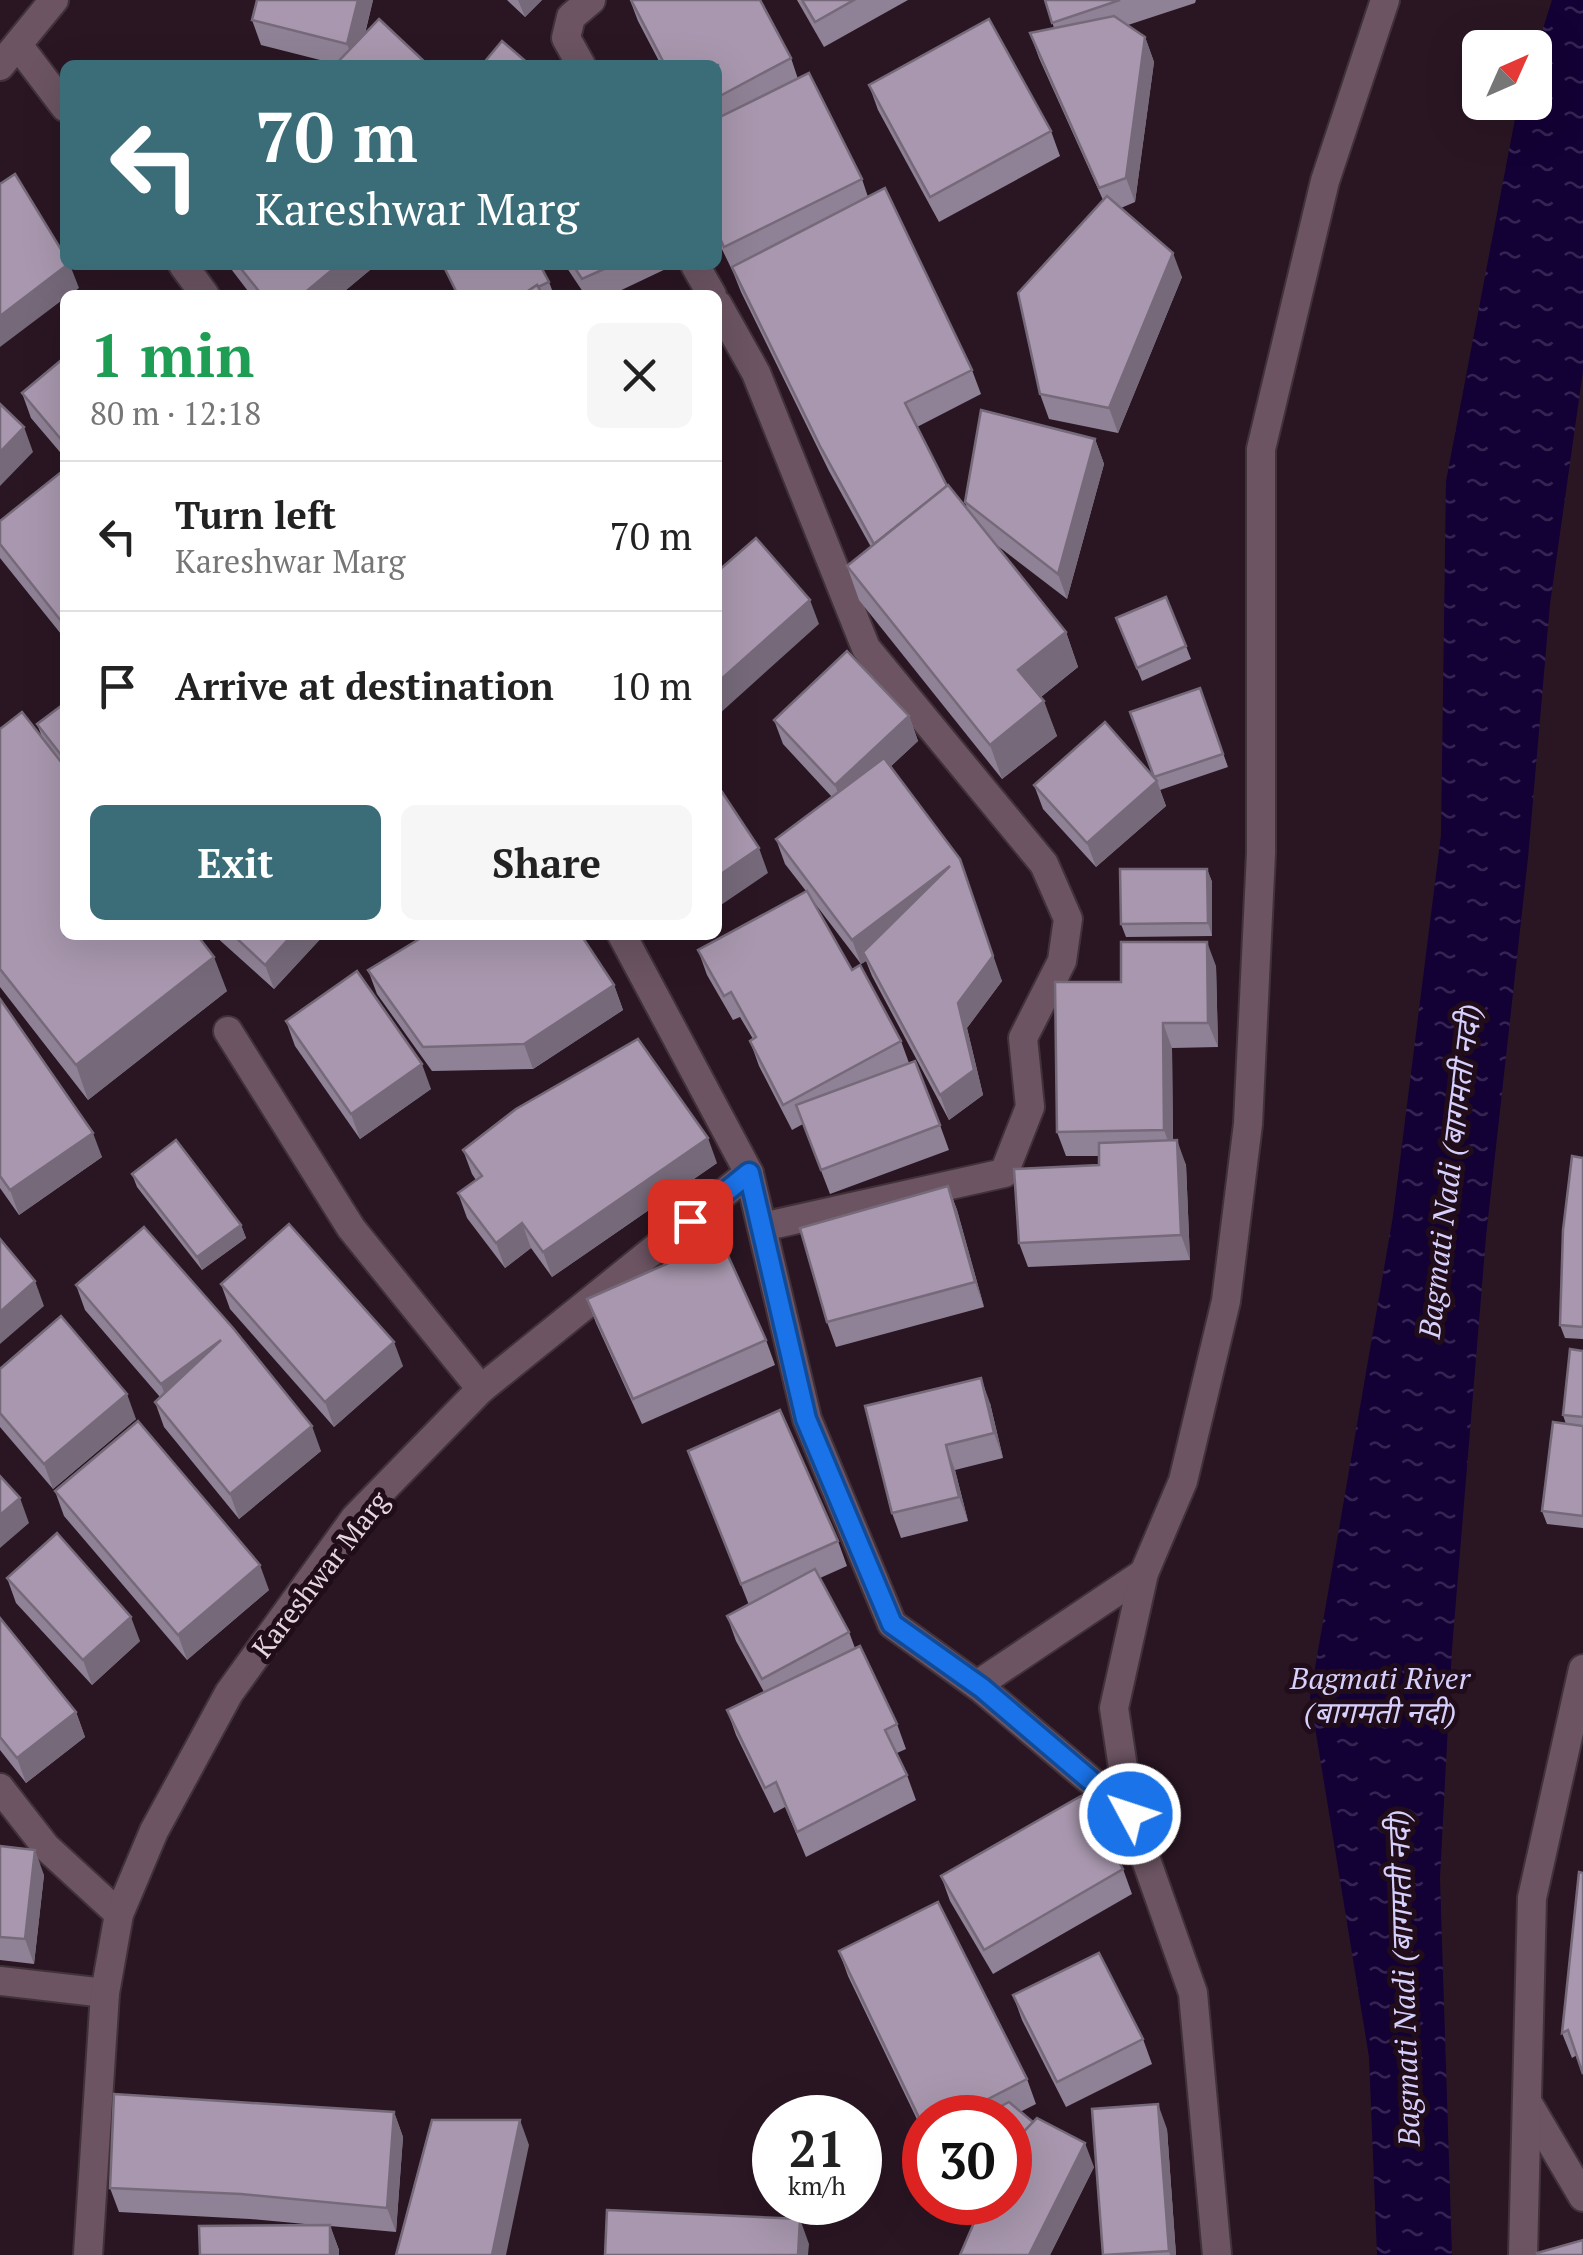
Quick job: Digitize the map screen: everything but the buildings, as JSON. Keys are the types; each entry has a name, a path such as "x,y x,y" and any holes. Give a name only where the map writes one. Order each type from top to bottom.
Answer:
{"street":[{"path":"54,0 9,55 60,102"},
{"path":"578,60 566,38 570,17 591,0"},
{"path":"1217,2255 1192,1993 1130,1814 1114,1708 1144,1573 1183,1481 1226,1301 1248,1124 1260,853 1262,449 1325,180 1384,0"},
{"path":"187,270 202,290"},
{"path":"722,312 756,373 866,648 1044,864 1068,919 1062,961 1024,1038 1030,1107 1004,1172 762,1227"},
{"path":"625,940 749,1173 806,1419 892,1624 976,1685 1130,1814"},
{"path":"228,1032 352,1228 481,1389"},
{"name":"Kareshwar Marg","path":"88,2255 105,1993 118,1914 154,1831 229,1693 356,1518 481,1389 749,1173"},
{"path":"976,1685 1144,1573"},
{"path":"1524,2255 1532,1898 1583,1668"},
{"path":"0,1788 46,1847 118,1914"},
{"path":"0,1981 105,1993"},
{"path":"1529,2106 1583,2197"}],"water":[{"name":"Bagmati River (बागमती नदी)","path":"1552,0 1583,0 1583,371 1550,604 1528,858 1486,1237 1452,1649 1440,1878 1452,2255 1377,2255 1369,2057 1310,1697 1393,1216 1441,835 1446,481 1515,120 1552,120 1552,30 1543,30"}],"route":[{"path":"690,1221 749,1173 806,1419 892,1624 982,1688 1130,1814"}],"water label":[{"name":"Bagmati Nadi (बागमती नदी)","path":"1449,1171"},
{"name":"Bagmati Nadi (बागमती नदी)","path":"1403,1978"}]}
